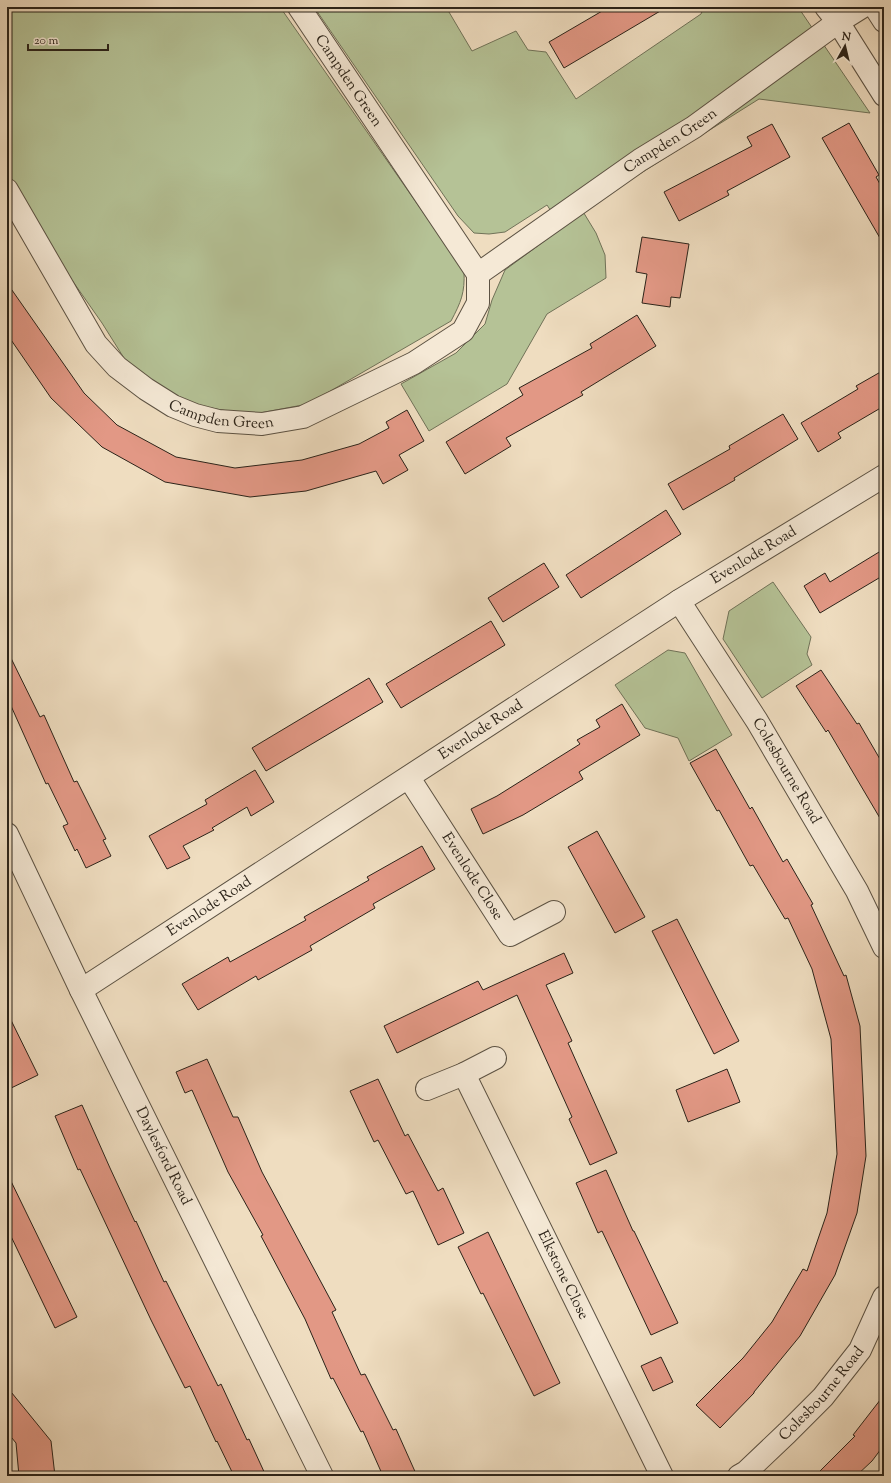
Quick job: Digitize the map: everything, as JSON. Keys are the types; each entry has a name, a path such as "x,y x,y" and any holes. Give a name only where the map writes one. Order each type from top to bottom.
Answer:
{"street":[{"name":"Campden Green","path":"7,190 96,344 117,367 146,389 173,406 195,416 218,422 262,424 303,417 414,363 462,331 478,303 478,274 299,7"},
{"name":"Campden Green","path":"478,274 640,160 694,127 832,14 862,7"},
{"path":"875,7 884,21"},
{"path":"832,14 884,95"},
{"name":"Evenlode Road","path":"82,990 679,601 884,476"},
{"name":"Colesbourne Road","path":"679,601 758,721 857,891 884,947"},
{"name":"Evenlode Close","path":"409,778 510,935 554,912"},
{"name":"Daylesford Road","path":"7,834 82,990 322,1476"},
{"path":"427,1089 464,1074 496,1058"},
{"name":"Elkstone Close","path":"464,1074 662,1476"},
{"name":"Colesbourne Road","path":"739,1476 746,1472 787,1433 827,1391 860,1350 884,1297"}],"green space":[{"path":"7,7 280,7 464,271 462,297 451,321 308,404 249,415 179,402 129,366 102,323 48,246 7,176"},
{"path":"314,7 446,7 472,51 516,31 528,50 546,52 576,99 701,14 704,7 798,7 870,113 759,99 582,210 596,233 605,255 606,278 547,314 507,384 429,431 401,384 456,353 485,324 492,300 505,270 562,228 547,205 505,232 489,234 474,233 458,216"},
{"path":"773,582 811,637 807,654 812,665 762,698 723,639 729,611"},
{"path":"668,650 685,653 732,735 689,761 678,738 645,728 615,685"}],"building":[{"path":"609,7 667,7 564,68 549,42"},
{"path":"849,123 879,175 876,177 884,191 884,245 822,138"},
{"path":"772,124 790,157 727,191 729,195 679,221 664,192 752,146 747,137"},
{"path":"642,237 689,244 680,298 671,297 670,307 642,303 647,274 636,272"},
{"path":"7,283 84,393 117,425 176,457 235,468 302,460 359,444 389,428 386,422 407,410 424,441 399,455 408,470 383,484 376,471 306,491 250,497 165,482 102,447 51,398 7,334"},
{"path":"637,315 656,346 581,392 583,395 506,438 511,446 465,474 446,442 523,395 519,388 592,348 590,344"},
{"path":"884,370 884,406 838,433 841,438 818,452 801,423 858,389 856,386"},
{"path":"783,414 798,439 734,478 735,480 683,510 668,484 730,449 729,446"},
{"path":"666,510 681,534 581,598 566,575"},
{"path":"884,549 884,575 820,613 804,586 825,573 830,582"},
{"path":"544,563 559,587 503,622 488,598"},
{"path":"491,621 505,645 401,708 386,684"},
{"path":"7,650 40,717 44,715 74,782 77,781 106,839 103,840 111,856 86,868 77,849 75,851 63,826 68,824 48,783 46,784 7,697"},
{"path":"821,670 857,724 859,723 884,766 884,825 828,730 826,732 796,686"},
{"path":"369,678 383,702 266,771 252,748"},
{"path":"622,704 640,735 579,772 583,779 523,815 483,834 471,809 497,796 580,744 577,740 600,727 596,720"},
{"path":"716,749 750,809 752,807 783,862 787,859 813,904 811,905 844,976 846,975 860,1026 866,1156 857,1213 835,1275 800,1336 754,1393 720,1428 696,1405 743,1358 772,1322 803,1269 807,1271 827,1213 837,1154 831,1039 812,969 788,918 785,919 753,865 750,866 719,810 717,811 690,763"},
{"path":"255,770 274,802 251,816 247,807 212,828 214,830 183,846 190,858 167,869 149,836 207,804 205,800"},
{"path":"597,831 645,917 615,933 568,847"},
{"path":"422,846 435,869 373,904 375,908 310,946 312,950 258,980 256,976 198,1010 182,984 228,957 230,962 306,920 304,917 369,880 367,877"},
{"path":"677,919 739,1041 714,1054 652,931"},
{"path":"564,953 573,973 546,985 572,1041 568,1043 617,1153 590,1165 569,1119 572,1117 517,995 397,1053 384,1026 478,981 483,990"},
{"path":"7,1012 38,1075 7,1090"},
{"path":"207,1059 233,1117 238,1117 262,1172 336,1310 332,1312 361,1375 365,1374 393,1430 396,1429 417,1476 383,1476 363,1431 361,1432 333,1378 331,1379 305,1319 261,1236 263,1235 228,1172 192,1090 185,1093 176,1072"},
{"path":"727,1069 740,1102 688,1122 676,1090"},
{"path":"378,1079 405,1136 408,1134 438,1191 443,1188 464,1233 438,1245 413,1191 406,1194 378,1140 374,1142 350,1091"},
{"path":"82,1105 164,1282 166,1281 218,1386 221,1384 247,1440 249,1439 266,1476 234,1476 217,1441 216,1442 190,1386 185,1388 151,1320 80,1169 78,1170 55,1116"},
{"path":"606,1170 633,1231 678,1323 651,1335 602,1231 598,1233 576,1183"},
{"path":"7,1173 77,1317 55,1328 7,1228"},
{"path":"488,1232 560,1383 534,1396 483,1293 481,1294 458,1247"},
{"path":"661,1357 673,1382 653,1391 641,1366"},
{"path":"7,1387 51,1441 55,1476 19,1476 16,1443 7,1432"},
{"path":"884,1395 884,1445 872,1461 856,1476 815,1476 855,1436 853,1435"}]}
